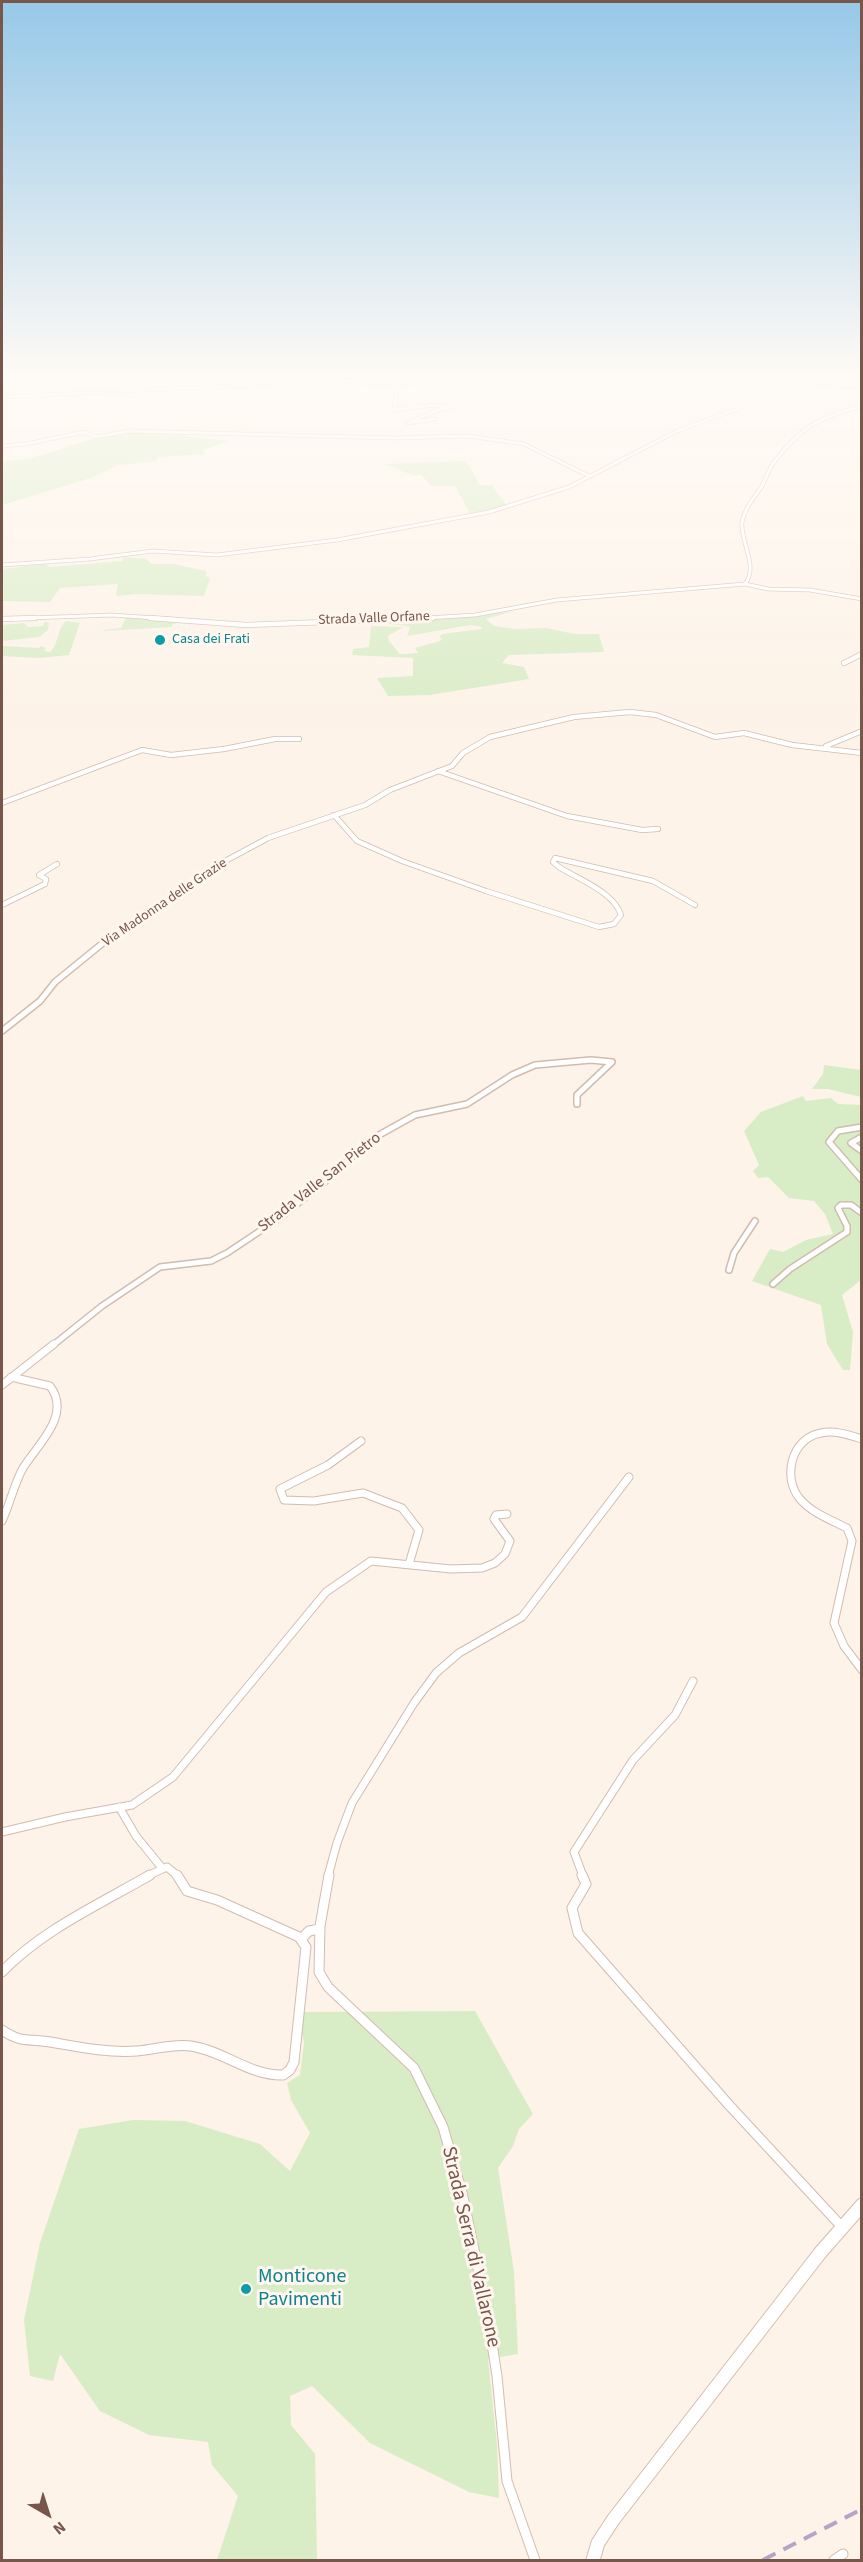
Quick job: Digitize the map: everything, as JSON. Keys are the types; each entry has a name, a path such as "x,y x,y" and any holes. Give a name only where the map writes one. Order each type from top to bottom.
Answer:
{"street":[{"path":"2,565 90,559 153,551 207,556 337,540 499,510 549,494"},
{"path":"745,584 751,573 742,523 749,502 756,494"},
{"name":"Strada Valle Orfane","path":"2,619 112,615 246,625 385,621 475,615 557,600 745,584 768,590 810,590 861,599"},
{"path":"844,663 861,654"},
{"name":"Via Madonna delle Grazie","path":"2,1030 24,1015 40,1001 55,982 117,932 182,894 216,866 268,838 365,805 390,790 454,765 463,753 490,737 533,725 602,713 656,715 710,735 744,733 792,745 861,753"},
{"path":"822,747 861,732"},
{"path":"2,803 142,750 178,754 275,739 299,739"},
{"path":"438,771 567,816 642,830 658,829"},
{"path":"333,815 340,818 350,835 358,842 386,854 464,884 599,927 614,924 621,915 620,908 613,901 559,867 553,862 555,858 653,881 695,905"},
{"path":"2,905 45,884 46,879 39,875 57,864"},
{"name":"Strada Valle San Pietro","path":"2,1385 102,1306 160,1267 211,1261 227,1253 278,1219 370,1140 416,1115 467,1104 512,1075 535,1065 591,1060 612,1062 578,1095 577,1104"},
{"path":"861,1127 837,1131 829,1142 861,1180"},
{"path":"861,1137 851,1143 861,1151"},
{"path":"773,1284 783,1274 823,1251 847,1232 847,1226 838,1208 841,1205 851,1205 861,1213"},
{"path":"729,1270 734,1253 756,1221"},
{"path":"2,1521 22,1470 55,1424 56,1394 50,1386 11,1377"},
{"path":"861,1439 845,1433 826,1432 808,1437 797,1450 790,1465 789,1479 792,1489 801,1501 847,1528 852,1541 834,1623 844,1646 861,1670"},
{"path":"361,1441 327,1466 280,1489 284,1500 314,1501 363,1493 402,1508 419,1530 409,1564"},
{"name":"Strada Serra di Vallarone","path":"535,2560 507,2481 497,2376 487,2312 462,2193 443,2127 414,2068 327,1987 319,1972 320,1929 331,1866 352,1803 414,1703 444,1664 522,1617 629,1477"},
{"path":"2,1832 132,1805 173,1777 326,1592 371,1561 458,1571 488,1566 509,1548 510,1541 494,1519 496,1515 507,1514"},
{"path":"693,1681 675,1715 633,1760 574,1852 586,1884 572,1908 578,1933 729,2105 842,2227"},
{"path":"119,1807 136,1836 162,1868"},
{"path":"2,1972 28,1946 162,1868 173,1870 187,1891 217,1900 301,1939 306,1944 307,1954 294,2062 290,2070 283,2075 268,2073 196,2047 166,2046 137,2051 72,2047 43,2041 31,2042 2,2030"},
{"path":"301,1939 309,1931 320,1929"},
{"path":"595,2557 598,2544 613,2520 861,2205"}],"green space":[{"path":"2,494 40,494 2,505"},
{"path":"459,494 498,494 507,506 471,515"},
{"path":"124,557 146,559 152,564 173,564 206,571 206,576 210,578 204,596 136,594 116,596 118,584 60,588 50,602 2,601 2,569 44,564 50,567 122,561"},
{"path":"514,611 486,619 494,626 515,629 546,628 575,634 599,634 604,652 509,655 502,663 524,667 529,679 430,695 388,696 377,678 413,676 413,658 352,655 353,649 369,647 371,626 403,627 388,636 389,641 400,654 418,653 415,648 440,641 442,639 439,637 442,634 482,627 471,625 407,636 410,628 408,626 377,623 481,616"},
{"path":"125,616 215,624 178,623 173,624 172,627 105,631 103,630 121,628 126,617 78,618"},
{"path":"45,621 49,623 48,630 39,637 2,641 2,625 24,623 28,627 43,626"},
{"path":"66,621 80,623 69,655 39,658 2,656 2,646 39,648 41,646 46,648 44,651 50,652"},
{"path":"824,1065 861,1070 861,1097 828,1089 812,1089 823,1074"},
{"path":"803,1096 806,1101 831,1098 838,1104 861,1105 861,1280 842,1295 853,1332 850,1370 843,1370 827,1344 821,1305 752,1281 770,1249 783,1252 806,1240 833,1234 825,1214 814,1201 789,1198 768,1177 758,1178 753,1171 759,1165 744,1131 761,1112"},
{"path":"475,2011 533,2114 519,2129 513,2146 498,2168 514,2272 518,2354 488,2359 497,2445 499,2498 469,2492 370,2443 312,2386 290,2396 291,2425 315,2454 317,2560 217,2560 238,2496 212,2465 208,2442 149,2435 100,2411 60,2354 53,2381 30,2376 24,2320 40,2243 79,2129 133,2120 185,2121 260,2144 290,2171 310,2133 291,2100 287,2083 300,2075 304,2043 301,2028 303,2012"}],"railway":[{"path":"763,2560 862,2509"}],"place":[{"name":"Casa dei Frati","path":"160,640"},
{"name":"Monticone Pavimenti","path":"246,2289"}]}
